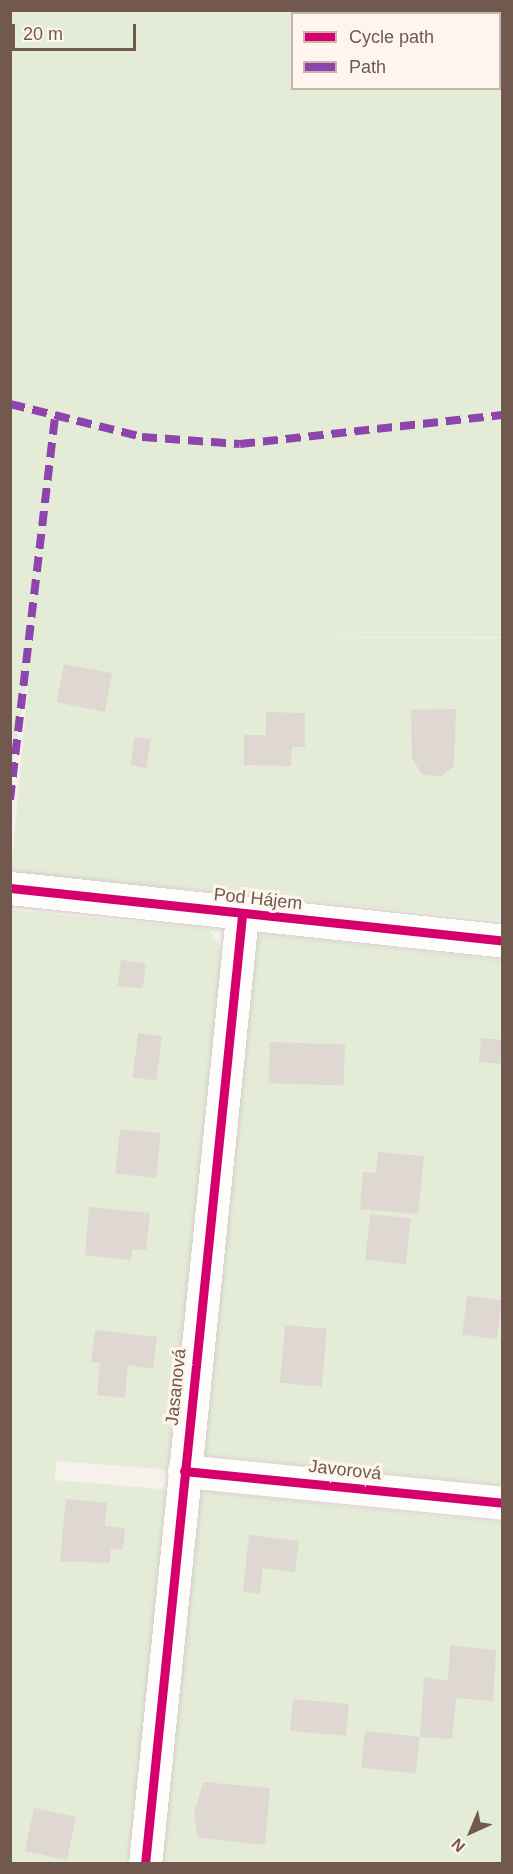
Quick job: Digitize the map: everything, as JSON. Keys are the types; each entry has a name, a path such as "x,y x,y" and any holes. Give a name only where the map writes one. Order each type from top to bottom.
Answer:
{"street":[{"name":"Pod Hájem","path":"10,888 242,915 502,941"},
{"name":"Jasanová","path":"145,1863 242,915"},
{"name":"Javorová","path":"184,1471 502,1503"}],"green space":[{"path":"11,11 502,11 502,637 159,637 502,638 502,920 11,872 30,663 11,774"},
{"path":"11,910 208,929 227,954 174,1470 57,1461 54,1480 172,1490 134,1863 11,1864"},
{"path":"246,932 502,960 502,1485 194,1454"},
{"path":"190,1490 502,1523 502,1863 154,1864"}],"building":[{"path":"64,664 112,673 105,712 57,702"},
{"path":"456,709 454,766 442,776 423,775 412,759 411,710"},
{"path":"266,712 305,713 305,747 292,747 291,766 244,765 244,735 266,735"},
{"path":"134,737 151,739 146,768 131,765"},
{"path":"121,960 146,963 143,989 118,986"},
{"path":"138,1033 162,1036 156,1081 133,1078"},
{"path":"481,1038 502,1040 500,1064 479,1062"},
{"path":"270,1042 345,1045 344,1086 269,1083"},
{"path":"120,1129 161,1133 156,1178 115,1174"},
{"path":"378,1152 424,1156 418,1214 360,1209 363,1172 376,1173"},
{"path":"89,1207 150,1213 146,1250 132,1249 131,1260 85,1255"},
{"path":"370,1214 411,1218 406,1264 365,1260"},
{"path":"467,1296 502,1300 497,1339 462,1335"},
{"path":"285,1325 327,1329 322,1386 280,1383"},
{"path":"95,1330 157,1337 153,1369 128,1365 125,1398 97,1395 100,1363 91,1362"},
{"path":"66,1499 107,1503 105,1526 125,1528 123,1550 111,1548 110,1563 60,1561"},
{"path":"249,1535 299,1541 295,1572 263,1568 260,1594 243,1592"},
{"path":"450,1645 496,1650 493,1701 456,1698 452,1739 420,1737 424,1677 448,1681"},
{"path":"293,1699 349,1704 346,1736 290,1731"},
{"path":"365,1731 420,1737 416,1774 361,1768"},
{"path":"203,1782 270,1788 265,1845 198,1838 194,1814"},
{"path":"34,1808 76,1817 67,1860 25,1851"}],"marked path":[{"path":"10,404 142,437 240,444 502,415"},
{"path":"10,800 55,417"}],"cycle path":[{"path":"10,888 502,941"},
{"path":"145,1864 242,915"},
{"path":"184,1471 502,1503"}]}
